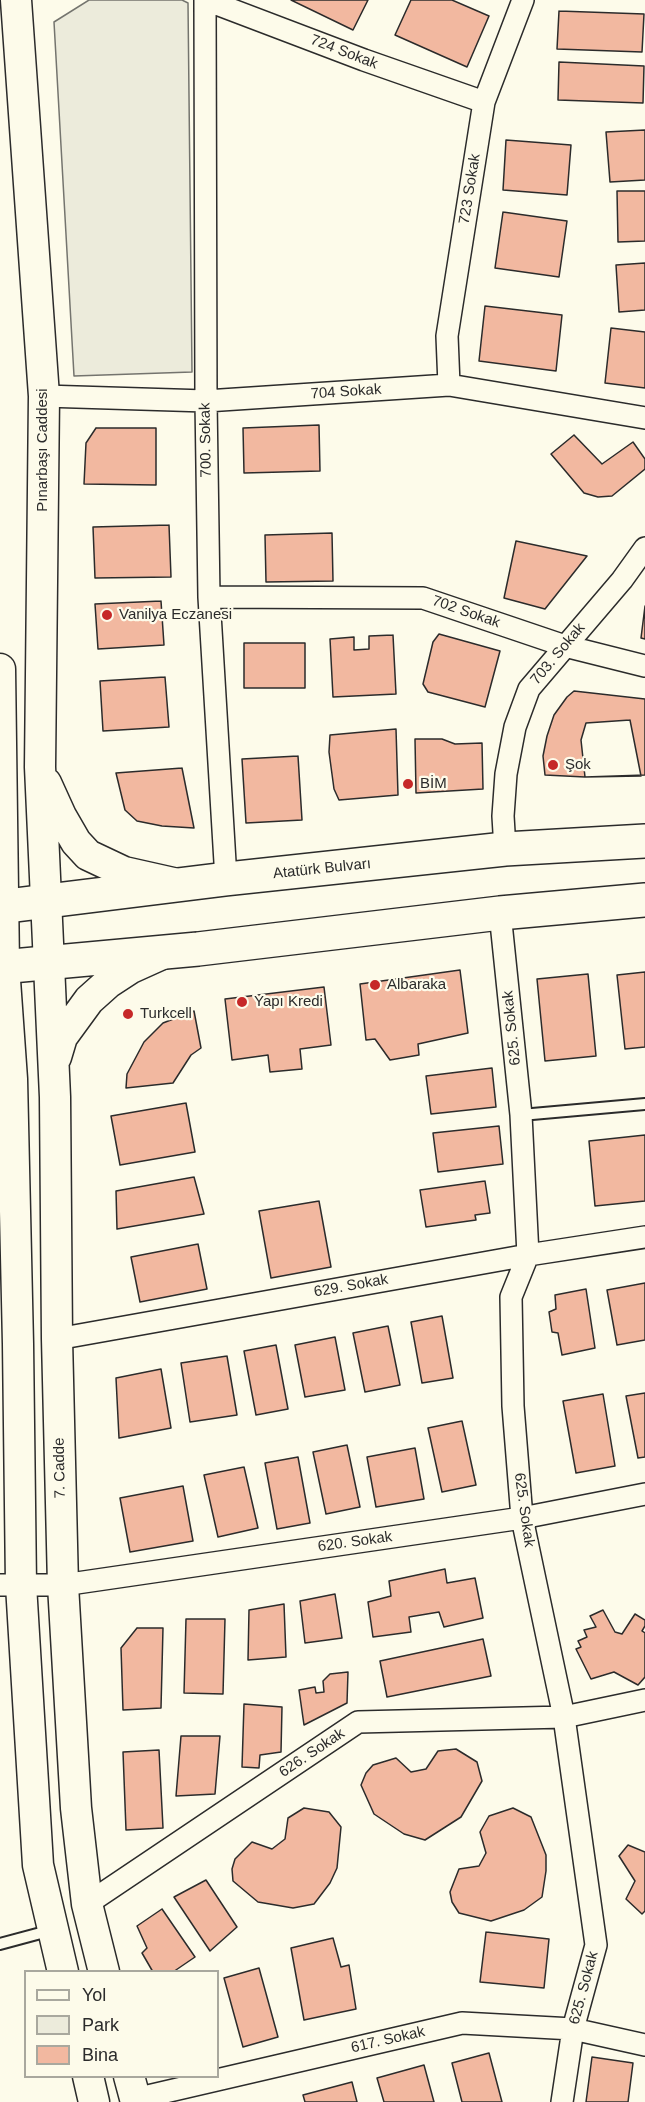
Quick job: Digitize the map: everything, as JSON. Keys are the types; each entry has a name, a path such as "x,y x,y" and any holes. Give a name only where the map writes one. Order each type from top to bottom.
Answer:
{"main road":[{"name":"Pınarbaşı Caddesi","path":"16,0 44,396 40,767 49,962"},
{"path":"0,669 10,1585 38,1865 63,1970"},
{"path":"40,767 61,816 76,842 88,855 124,872 178,885"},
{"name":"Atatürk Bulvarı","path":"2,906 505,849 645,841"},
{"path":"2,966 167,952 500,913 645,900"},
{"path":"54,1062 62,1037 89,1000 108,983 131,968 167,952"},
{"name":"7. Cadde","path":"49,962 54,1062 63,1585 76,1808 87,1904 104,1970"},
{"path":"88,2078 94,2102"}],"street":[{"name":"724 Sokak","path":"205,0 484,102"},
{"name":"700. Sokak","path":"205,0 208,597 226,879"},
{"name":"723 Sokak","path":"449,385 447,336 484,102 523,0"},
{"name":"704 Sokak","path":"44,396 206,401 449,385 645,418"},
{"name":"703. Sokak","path":"505,849 503,816 506,784 515,727 529,689 622,580 645,548"},
{"name":"702 Sokak","path":"208,597 423,597 565,646 645,666"},
{"name":"625. Sokak","path":"500,913 521,1115 528,1255 511,1297 513,1406 522,1518 564,1717 596,1945 573,2029 562,2102"},
{"name":"629. Sokak","path":"57,1339 528,1255 645,1237"},
{"name":"620. Sokak","path":"10,1585 63,1585 522,1518 645,1494"},
{"name":"626. Sokak","path":"87,1904 358,1722 564,1717 645,1701"},
{"name":"617. Sokak","path":"219,2075 462,2023 573,2029 645,2045"},
{"name":"617. Sokak","path":"133,2093 204,2078"}],"lane":[{"path":"521,1115 645,1104"},
{"path":"0,1944 53,1929"}],"green space":[{"path":"89,0 182,0 188,3 192,372 74,376 54,22"}],"building":[{"path":"291,0 368,0 353,30"},
{"path":"411,0 452,0 489,16 467,67 395,35"},
{"path":"559,11 644,14 642,52 557,49"},
{"path":"559,62 644,66 643,103 558,100"},
{"path":"645,130 645,180 610,182 606,132"},
{"path":"506,140 571,145 567,195 503,190"},
{"path":"617,191 645,191 645,241 618,242"},
{"path":"503,212 567,221 559,277 495,268"},
{"path":"645,263 645,310 619,312 616,265"},
{"path":"485,306 562,315 556,371 479,361"},
{"path":"611,328 645,332 645,388 605,383"},
{"path":"319,425 320,471 244,473 243,428"},
{"path":"96,428 156,428 156,485 84,484 86,443"},
{"path":"574,435 602,464 633,442 645,459 645,469 612,496 598,497 584,493 551,454"},
{"path":"169,525 171,577 95,578 93,527"},
{"path":"332,533 333,581 266,582 265,535"},
{"path":"516,541 587,556 545,609 504,598"},
{"path":"161,601 164,645 98,649 95,604"},
{"path":"645,606 645,639 641,638"},
{"path":"439,634 500,651 485,707 428,692 423,684 433,642"},
{"path":"393,635 396,694 333,697 330,639 354,637 354,650 369,649 369,636"},
{"path":"244,643 305,643 305,688 244,688"},
{"path":"165,677 169,727 103,731 100,681"},
{"path":"574,691 645,699 645,775 585,777 545,775 543,756 554,715"},
{"path":"630,720 641,776 585,777 581,740 586,723"},
{"path":"396,729 398,795 339,800 334,789 329,752 330,735"},
{"path":"415,739 442,739 455,744 482,743 483,789 416,793"},
{"path":"298,756 302,820 246,823 242,759"},
{"path":"182,768 194,828 162,826 137,821 125,810 116,773"},
{"path":"460,970 468,1033 418,1044 419,1055 390,1060 375,1039 366,1040 360,984"},
{"path":"645,972 645,1047 625,1049 617,975"},
{"path":"588,974 596,1056 545,1061 537,979"},
{"path":"324,987 331,1045 300,1049 302,1069 270,1072 268,1055 232,1060 225,999"},
{"path":"194,1011 201,1048 191,1055 173,1083 126,1088 127,1074 144,1042 163,1023"},
{"path":"492,1068 496,1107 431,1114 426,1076"},
{"path":"186,1103 195,1152 120,1165 111,1116"},
{"path":"499,1126 503,1164 438,1172 433,1133"},
{"path":"645,1135 645,1201 595,1206 589,1141"},
{"path":"194,1177 204,1214 117,1229 116,1191"},
{"path":"485,1181 490,1213 475,1215 476,1220 426,1227 420,1190"},
{"path":"319,1201 331,1267 271,1278 259,1211"},
{"path":"198,1244 207,1289 140,1302 131,1257"},
{"path":"645,1283 645,1340 617,1345 607,1290"},
{"path":"586,1289 595,1348 562,1355 558,1333 552,1332 549,1312 556,1309 555,1295"},
{"path":"442,1316 453,1378 422,1383 411,1322"},
{"path":"388,1326 400,1385 365,1392 353,1333"},
{"path":"335,1337 345,1390 305,1397 295,1345"},
{"path":"276,1345 288,1409 256,1415 244,1351"},
{"path":"227,1356 237,1415 190,1422 181,1363"},
{"path":"161,1369 171,1428 119,1438 116,1378"},
{"path":"645,1393 645,1457 638,1458 626,1396"},
{"path":"603,1394 615,1466 576,1473 563,1401"},
{"path":"462,1421 476,1485 442,1492 428,1428"},
{"path":"347,1445 360,1507 326,1514 313,1452"},
{"path":"415,1448 424,1499 376,1507 367,1457"},
{"path":"298,1457 310,1523 277,1529 265,1463"},
{"path":"244,1467 258,1528 218,1537 204,1475"},
{"path":"183,1486 193,1541 130,1552 120,1498"},
{"path":"445,1569 447,1583 475,1578 483,1618 444,1627 439,1612 409,1617 411,1632 373,1637 368,1602 391,1596 389,1581"},
{"path":"335,1594 342,1638 305,1643 300,1601"},
{"path":"284,1604 286,1657 248,1660 249,1610"},
{"path":"603,1610 615,1632 622,1634 635,1614 645,1620 642,1631 645,1633 645,1677 638,1685 614,1672 591,1679 576,1649 581,1647 578,1641 587,1637 584,1630 596,1627 590,1616"},
{"path":"186,1619 225,1619 223,1694 184,1693"},
{"path":"137,1628 163,1628 161,1708 123,1710 121,1648"},
{"path":"483,1639 491,1676 387,1697 380,1661"},
{"path":"348,1672 347,1703 304,1725 299,1690 315,1687 316,1693 324,1692 323,1681 330,1674"},
{"path":"244,1704 282,1707 281,1752 260,1755 259,1768 242,1767"},
{"path":"181,1736 220,1736 215,1794 176,1796"},
{"path":"456,1749 477,1762 482,1781 461,1817 425,1840 404,1834 374,1814 361,1785 366,1773 373,1765 396,1758 411,1772 426,1769 438,1751"},
{"path":"159,1750 163,1828 126,1830 123,1752"},
{"path":"304,1808 329,1812 341,1827 337,1868 330,1883 314,1904 293,1908 258,1902 233,1881 232,1869 235,1859 252,1842 272,1849 285,1839 288,1818"},
{"path":"513,1808 531,1817 546,1855 542,1897 524,1910 491,1921 459,1913 452,1902 450,1892 459,1869 479,1866 486,1853 480,1832 489,1816"},
{"path":"628,1845 645,1852 645,1911 642,1914 626,1899 635,1881 619,1856"},
{"path":"206,1880 237,1927 210,1951 174,1897"},
{"path":"162,1909 195,1957 176,1970 152,1970 142,1953 147,1948 137,1926"},
{"path":"486,1932 549,1939 544,1988 480,1982"},
{"path":"333,1938 341,1967 349,1965 356,2009 304,2020 291,1948"},
{"path":"259,1968 278,2037 243,2047 224,1978"},
{"path":"489,2053 502,2102 462,2102 452,2063"},
{"path":"592,2057 633,2063 628,2102 586,2102"},
{"path":"424,2065 434,2102 384,2102 377,2078"},
{"path":"352,2082 357,2102 305,2102 303,2095"}],"place":[{"name":"Vanilya Eczanesi","path":"107,615"},
{"name":"Şok","path":"553,765"},
{"name":"BİM","path":"408,784"},
{"name":"Albaraka","path":"375,985"},
{"name":"Yapı Kredi","path":"242,1002"},
{"name":"Turkcell","path":"128,1014"}]}
